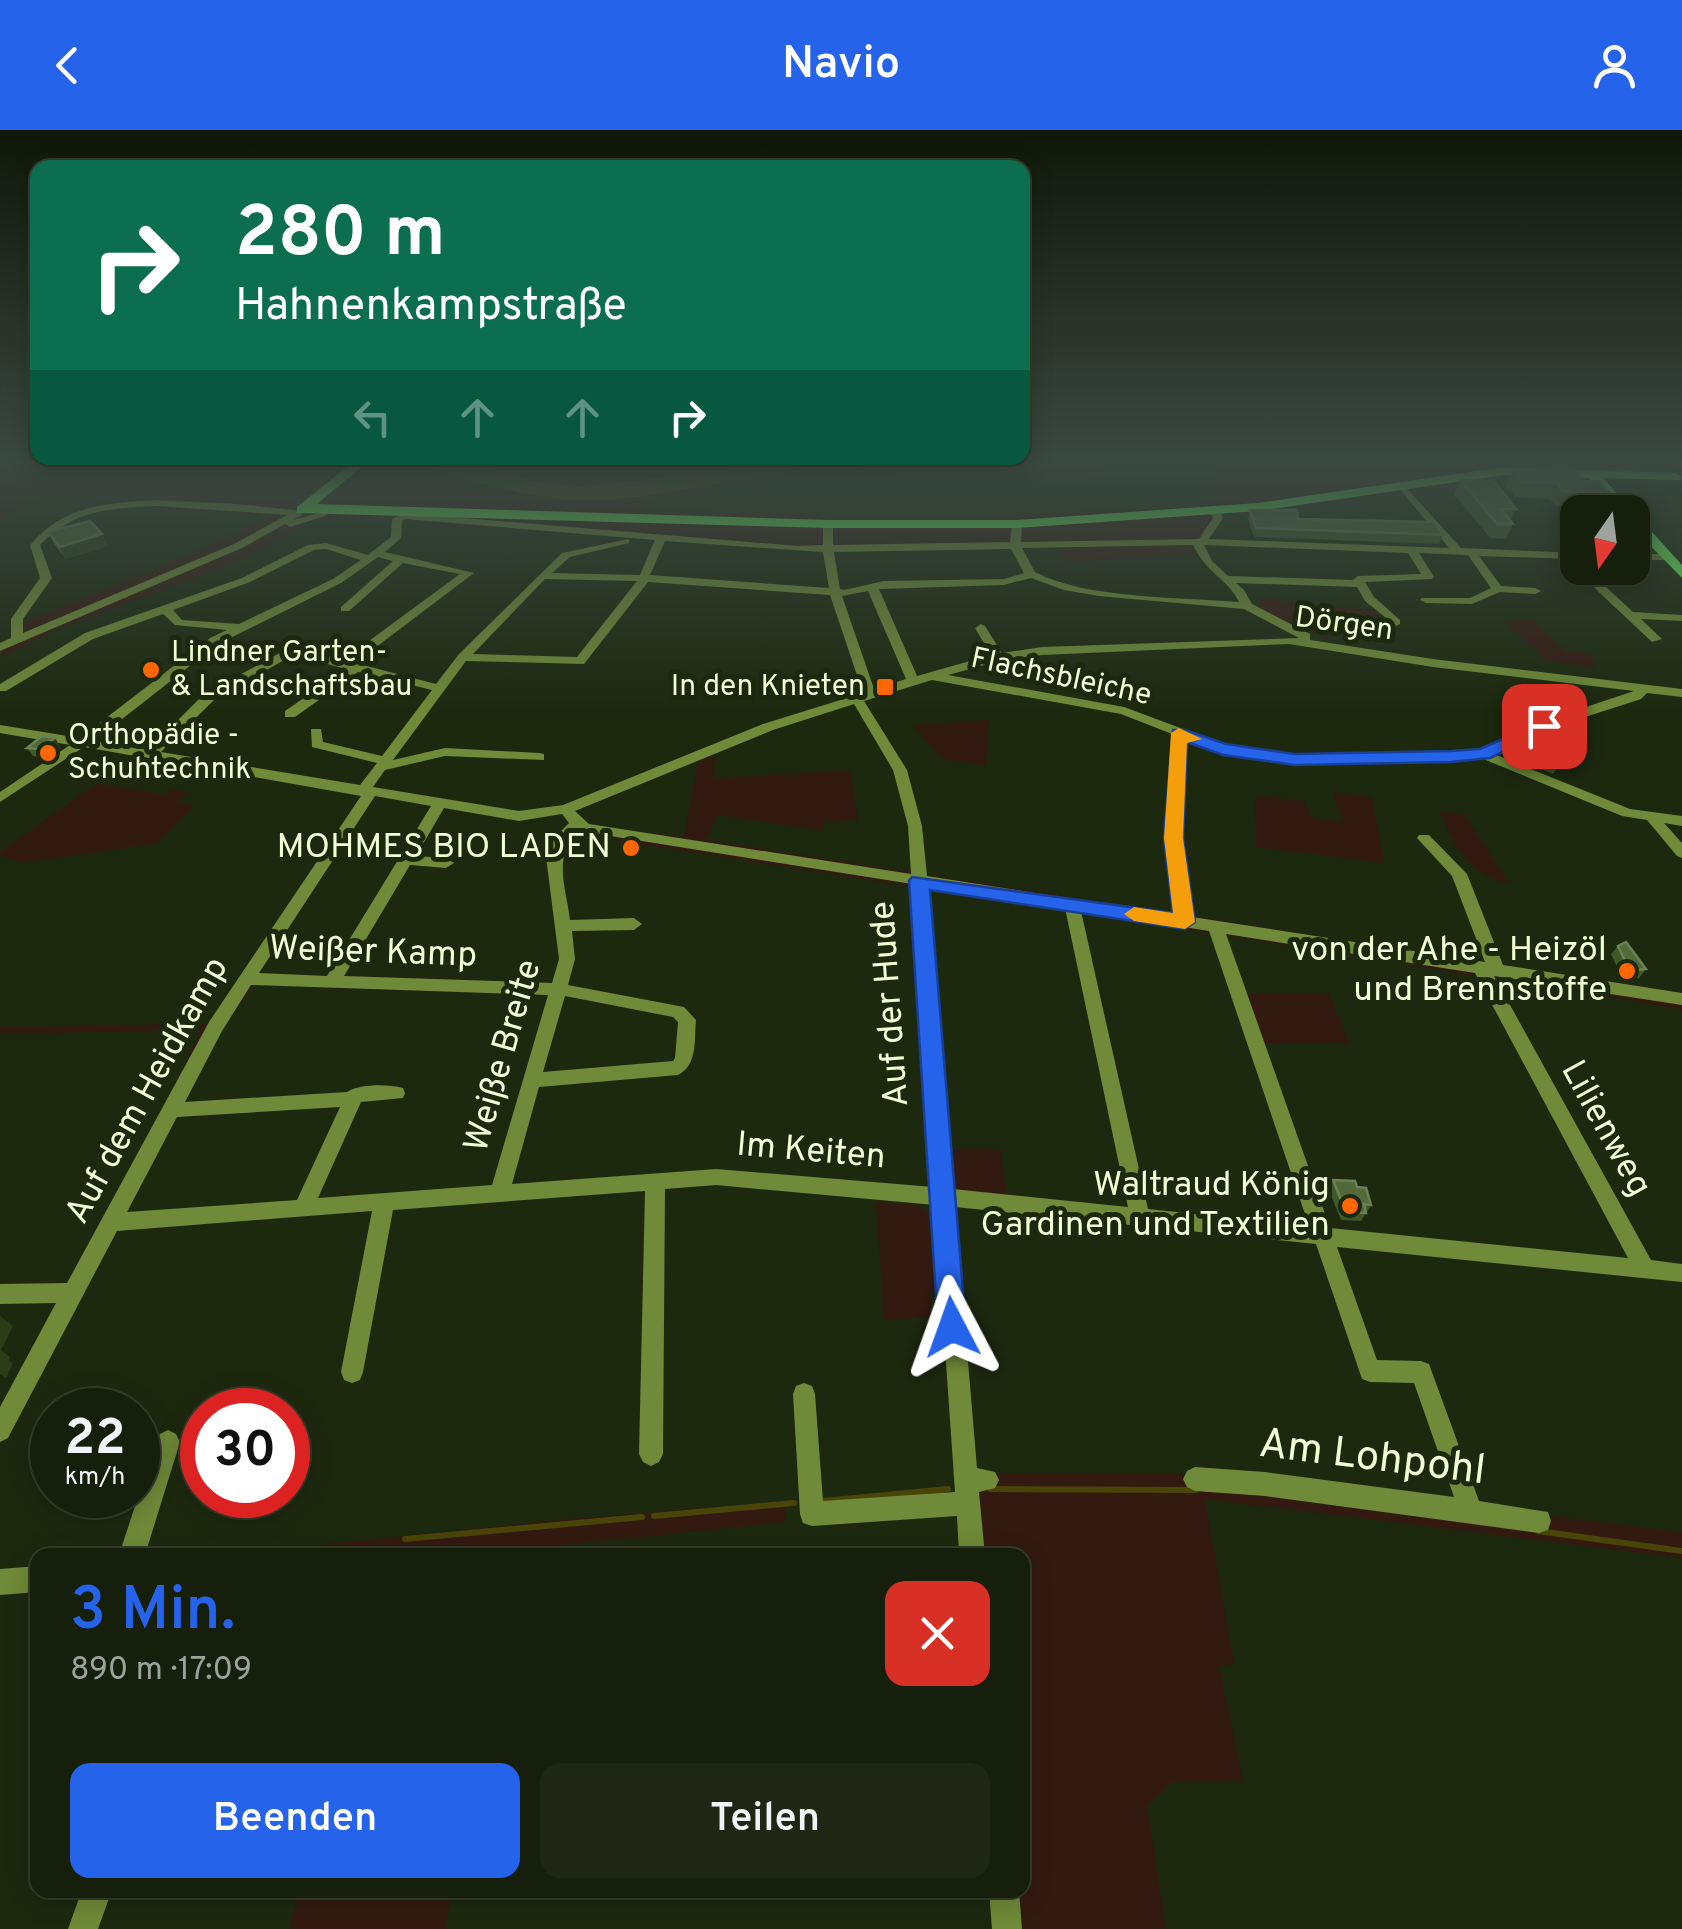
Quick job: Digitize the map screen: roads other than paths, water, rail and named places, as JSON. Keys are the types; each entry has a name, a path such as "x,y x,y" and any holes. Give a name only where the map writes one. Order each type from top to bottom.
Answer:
{"main road":[{"path":"1655,543 1682,574"}],"street":[{"path":"17,639 17,619 46,578 37,543"},
{"path":"0,647 241,543"},
{"path":"0,798 236,628 330,584 390,543"},
{"name":"Auf dem Heidkamp","path":"0,1430 169,1110 245,979 384,764 463,656 542,576 570,554 615,543"},
{"path":"463,656 580,660 642,578 659,543"},
{"path":"726,543 826,549 1165,543"},
{"name":"Auf der Hude","path":"826,543 864,697 900,770 915,826 944,1197 973,1488 972,1548"},
{"path":"1014,543 1031,575"},
{"path":"1201,543 1207,563 1226,579 1247,606"},
{"path":"1226,543 1560,555"},
{"path":"1450,543 1458,552"},
{"path":"2,688 89,636 246,580 318,545 469,573 290,714"},
{"path":"1396,622 1369,599 1358,579 1428,577 1412,550"},
{"path":"1472,553 1498,589"},
{"path":"1650,557 1667,557"},
{"path":"345,609 401,559"},
{"path":"542,576 642,578 836,593 872,586 1004,582 1031,575 1076,588 1247,606 1320,644"},
{"path":"1226,579 1361,584"},
{"path":"1598,585 1656,639"},
{"path":"872,586 912,681"},
{"path":"1426,600 1472,601 1498,589 1535,591"},
{"path":"166,610 179,622 236,628"},
{"path":"1630,615 1682,618"},
{"path":"981,628 998,657"},
{"name":"Dörgen","path":"0,729 439,806 519,816 566,808 768,727 998,657 1288,640 1433,664 1682,693"},
{"path":"151,754 208,697 291,651 438,688"},
{"name":"Flachsbleiche","path":"930,676 1124,711 1223,749 1295,759 1484,754 1544,726 1636,696 1642,690"},
{"path":"316,732 317,744 384,764 445,752 539,757"},
{"path":"1179,733 1173,838 1185,922"},
{"path":"1484,754 1627,813 1682,821"},
{"path":"333,980 439,806"},
{"path":"566,808 577,824 1682,1000"},
{"path":"1653,819 1682,854"},
{"name":"Weiße Breite","path":"499,1194 568,959 554,857 560,840 577,824"},
{"name":"Lilienweg","path":"1424,838 1459,874 1489,969 1645,1269"},
{"path":"406,860 446,863"},
{"path":"1072,904 1140,1217"},
{"path":"564,926 634,924"},
{"path":"1216,927 1370,1371 1421,1372 1471,1512"},
{"name":"Weißer Kamp","path":"245,979 559,989 685,1015 684,1060 678,1068 532,1080"},
{"path":"304,1207 355,1095 396,1093"},
{"path":"169,1110 353,1099"},
{"name":"Im Keiten","path":"113,1222 716,1177 1322,1234 1682,1273"},
{"path":"651,1454 654,1182"},
{"path":"352,1372 384,1202"},
{"path":"0,1294 70,1293"},
{"path":"804,1394 812,1514 973,1488"},
{"path":"134,1548 168,1442"},
{"name":"Am Lohpohl","path":"1195,1479 1265,1484 1539,1521"},
{"path":"0,1582 30,1579"},
{"path":"83,1929 94,1898"},
{"path":"1005,1898 1007,1929"}],"waterway":[{"path":"823,1501 948,1489"},
{"path":"990,1489 1196,1490"},
{"path":"654,1516 794,1503"},
{"path":"405,1539 642,1517"},
{"path":"1538,1531 1682,1551"}],"place":[{"name":"Lindner Garten- & Landschaftsbau","path":"151,670"},
{"name":"In den Knieten","path":"885,687"},
{"name":"Orthopädie - Schuhtechnik","path":"48,753"},
{"name":"MOHMES BIO LADEN","path":"631,848"},
{"name":"von der Ahe - Heizöl und Brennstoffe","path":"1627,971"},
{"name":"Waltraud König Gardinen und Textilien","path":"1350,1206"}]}
